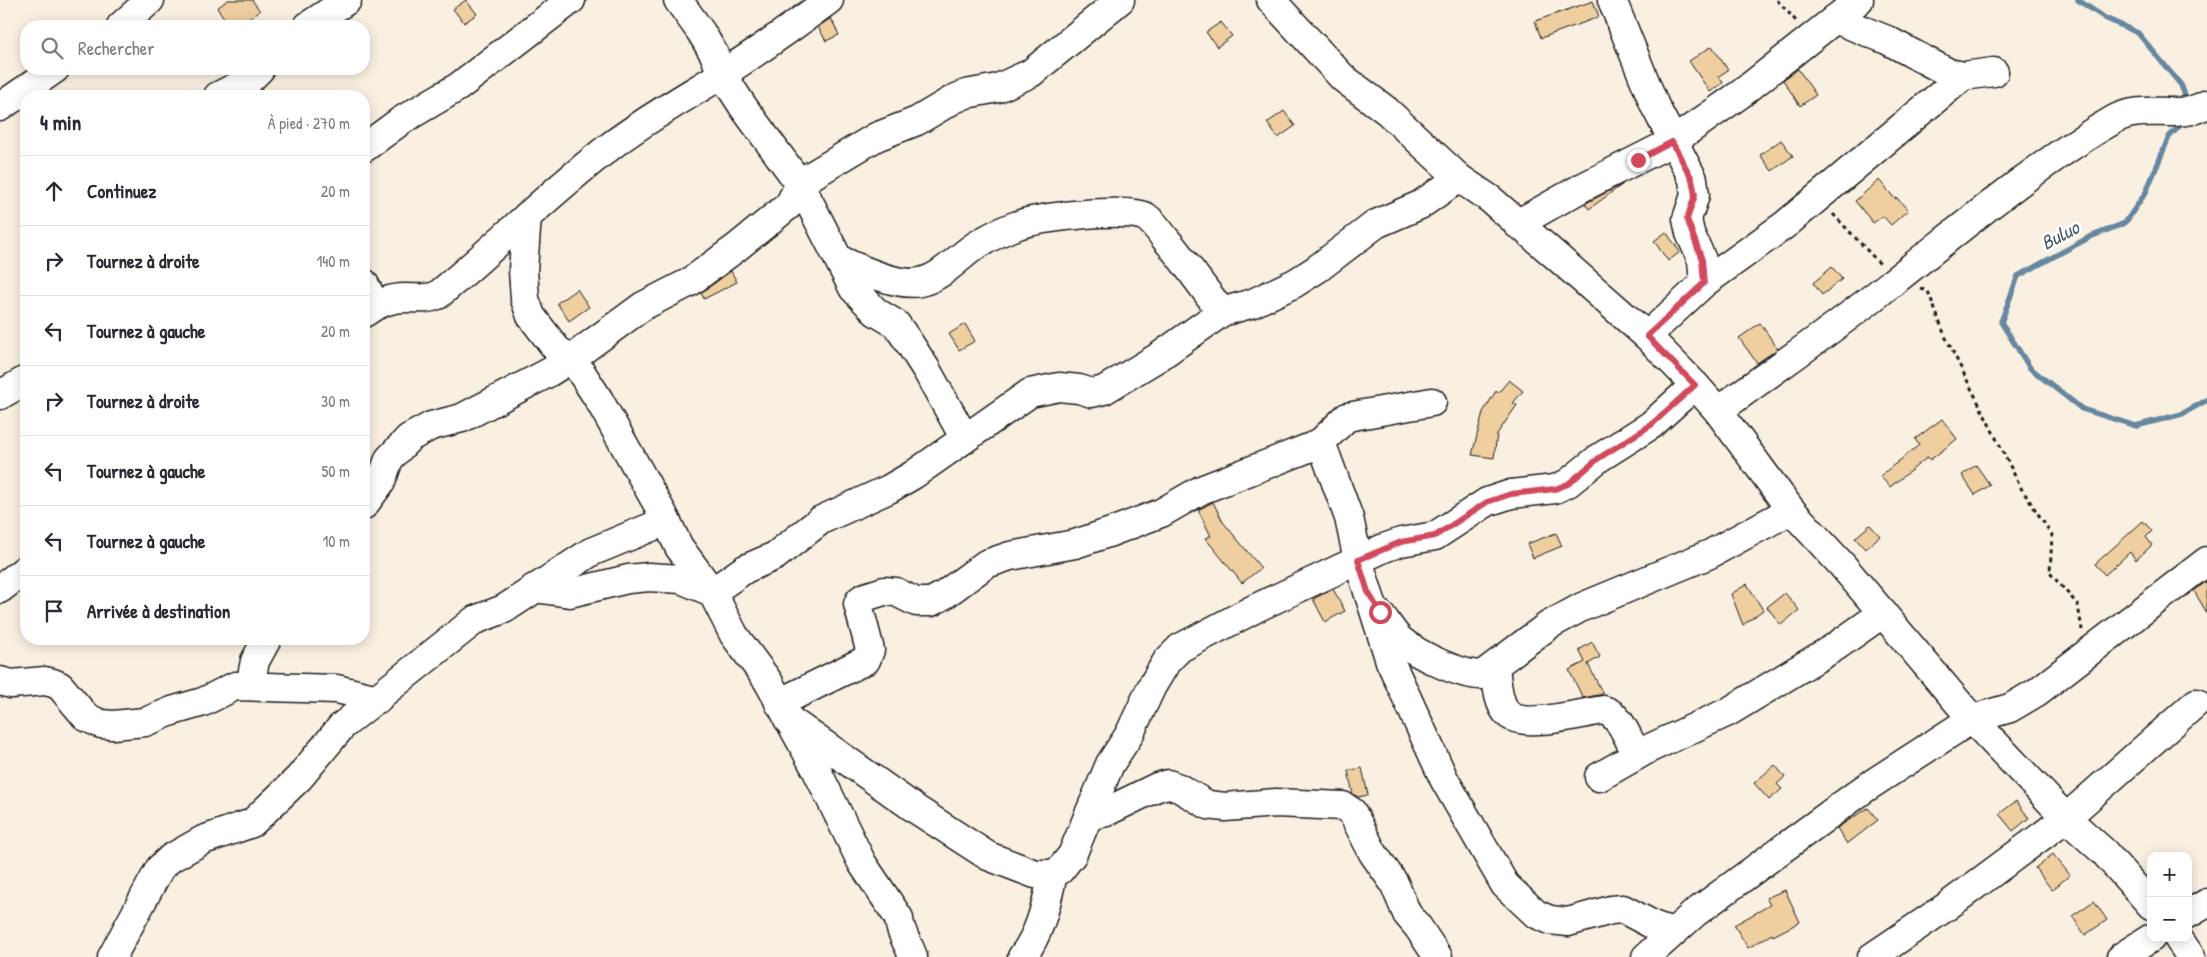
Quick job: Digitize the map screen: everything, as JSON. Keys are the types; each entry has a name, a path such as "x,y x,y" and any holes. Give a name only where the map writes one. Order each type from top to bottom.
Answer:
{"street":[{"path":"128,20 150,0"},
{"path":"317,20 347,0"},
{"path":"370,144 402,120 458,86 571,0"},
{"path":"678,0 714,54 722,74 759,130 800,184 853,288 866,303 896,324 926,369 964,437"},
{"path":"370,301 431,298 438,295 527,216 612,145 669,105 722,74 829,0"},
{"path":"370,497 381,482 389,459 409,438 431,426 462,418 572,358 643,306 690,282 736,248 789,205 800,184 876,137 917,121 954,99 966,94 998,88 1031,73 1120,0"},
{"path":"1272,0 1343,78 1387,111 1459,178 1490,199 1647,336 1695,385 1718,411 1791,510 1842,564 1972,719 2066,818 2104,852 2147,900"},
{"path":"1612,0 1636,62 1672,142 1692,179 1695,195 1687,219 1702,260 1704,283"},
{"path":"1517,224 1583,187 1672,142 1742,93 1858,0"},
{"path":"1835,20 1873,34 1949,73 1963,76 1994,72"},
{"path":"25,90 46,75"},
{"path":"1647,336 1704,283 1786,224 1963,76"},
{"path":"234,90 252,83"},
{"path":"0,107 20,93"},
{"path":"1718,411 1841,323 2030,177 2118,118 2145,111 2170,114 2192,112 2207,104"},
{"path":"712,592 745,570 775,556 821,520 889,489 912,475 964,437 1030,393 1059,387 1080,389 1092,393 1104,390 1160,356 1222,312 1253,303 1295,283 1317,269 1376,224 1420,205 1459,178"},
{"path":"840,260 880,276 903,282 920,282 937,275 982,241 1018,224 1070,216 1133,213 1146,217 1154,224 1194,273 1222,312"},
{"path":"527,216 523,262 527,308 538,328 558,351 572,358 600,400 679,547 712,592 734,634 768,681 847,829 862,863 899,918 899,924 913,957"},
{"path":"0,394 20,383"},
{"path":"783,711 917,810 988,856 1034,874 1053,874 1060,870 1072,855 1110,764 1129,735 1160,671 1180,648 1267,602 1358,560 1401,542 1435,536 1487,502 1511,494 1555,489 1568,484 1599,458 1651,425 1695,385"},
{"path":"783,711 866,660 870,650 858,604 865,597 884,591 896,592 916,602 931,602 986,564 1010,556 1075,544 1161,513 1201,490 1268,465 1321,442 1347,417 1432,402"},
{"path":"1321,442 1349,518 1358,560 1390,661 1429,751 1461,806 1473,833 1505,885 1536,914 1550,920 1568,922 1611,910 1623,909 1655,926 1673,932"},
{"path":"1368,592 1399,639 1421,654 1471,675 1482,675 1549,625 1582,607 1710,554 1791,510"},
{"path":"112,957 160,868 171,858 203,840 252,823 288,790 342,726 475,620 496,614 591,552 666,521"},
{"path":"1646,957 1694,913 1864,789 1972,719 2010,708 2037,692 2207,561"},
{"path":"0,589 20,574"},
{"path":"534,588 570,593 628,579 649,577 681,579 712,592"},
{"path":"1599,776 1637,755 1728,712 1835,647 1883,613"},
{"path":"250,686 255,661 264,645"},
{"path":"1495,666 1501,701 1507,713 1514,718 1530,720 1603,710 1611,712 1617,718 1637,755"},
{"path":"0,681 11,684 45,681 53,683 60,686 86,717 101,724 119,725 144,722 203,702 228,689 250,686 337,689 378,698"},
{"path":"1872,957 2066,818 2196,703"},
{"path":"1088,816 1106,812 1157,787 1168,784 1179,788 1208,805 1225,807 1276,803 1343,806 1352,812 1374,853 1394,883 1407,914 1438,957"},
{"path":"1022,957 1033,942 1043,917 1053,874"},
{"path":"2192,912 2207,903"},
{"path":"2121,957 2147,941"},
{"path":"2181,942 2191,957"}],"path":[{"path":"1777,0 1811,37"},
{"path":"1816,199 1846,226 1873,258 1898,279 1928,291 1945,336 2021,488 2052,536 2050,573 2078,605 2086,655"}],"building":[{"path":"228,0 252,0 260,11 247,20 226,20 217,8"},
{"path":"466,0 477,14 464,23 453,9"},
{"path":"1593,1 1599,17 1541,38 1535,21"},
{"path":"831,18 839,35 826,41 818,27"},
{"path":"1221,22 1232,36 1217,47 1206,32"},
{"path":"1712,46 1728,70 1719,76 1723,83 1710,92 1689,61"},
{"path":"1798,69 1816,95 1800,106 1783,80"},
{"path":"1284,111 1295,126 1278,138 1267,123"},
{"path":"1781,140 1793,156 1772,171 1760,155"},
{"path":"1879,180 1895,199 1897,198 1908,210 1891,225 1883,216 1873,223 1855,201"},
{"path":"1623,184 1589,209 1585,204 1590,201"},
{"path":"1666,232 1680,252 1668,261 1654,241"},
{"path":"1832,267 1842,279 1822,295 1813,283"},
{"path":"731,271 737,282 704,299 701,293"},
{"path":"577,289 589,307 569,321 557,303"},
{"path":"1760,323 1778,349 1757,363 1739,338"},
{"path":"965,324 975,341 959,350 949,334"},
{"path":"1509,380 1523,391 1513,403 1517,405 1497,434 1494,458 1472,455 1483,412 1496,391 1498,393"},
{"path":"1942,419 1957,439 1930,460 1928,457 1890,487 1880,476 1919,445 1915,439"},
{"path":"1976,465 1990,485 1975,495 1962,475"},
{"path":"1213,502 1223,522 1261,568 1242,583 1205,538 1211,536 1198,510"},
{"path":"2143,521 2152,531 2146,537 2152,545 2136,560 2130,552 2105,575 2095,564"},
{"path":"1870,525 1880,536 1865,549 1855,538"},
{"path":"1556,533 1562,546 1533,558 1527,544"},
{"path":"2207,581 2207,613 2194,591"},
{"path":"1747,584 1763,610 1743,625 1731,594"},
{"path":"1333,589 1345,611 1325,622 1313,599"},
{"path":"1785,593 1799,610 1781,625 1767,607"},
{"path":"1592,642 1600,657 1588,664 1603,694 1583,698 1569,670 1585,662 1579,650"},
{"path":"1775,765 1785,777 1777,784 1782,789 1769,800 1754,783"},
{"path":"1362,768 1368,795 1358,797 1353,794 1348,771"},
{"path":"2016,801 2029,818 2013,831 1999,814"},
{"path":"1868,808 1878,820 1847,844 1837,828"},
{"path":"2053,854 2070,875 2052,890 2035,868"},
{"path":"1785,890 1800,922 1773,936 1772,934 1748,948 1734,925 1770,905 1766,898"},
{"path":"2094,901 2107,920 2085,935 2072,916"}],"waterway":[{"name":"Buluo","path":"2078,0 2105,18 2138,33 2181,85 2188,103"},
{"name":"Buluo","path":"2184,121 2169,137 2146,192 2125,223 2090,237 2018,276 2001,322 2030,368 2082,409 2136,426 2182,414 2207,400"}],"route":[{"path":"1380,612 1368,592 1358,560 1401,542 1435,536 1469,516 1487,502 1511,494 1555,489 1568,484 1599,458 1651,425 1695,385 1647,336 1704,283 1702,260 1697,245 1690,233 1687,219 1695,195 1692,179 1672,142 1638,160"}]}
